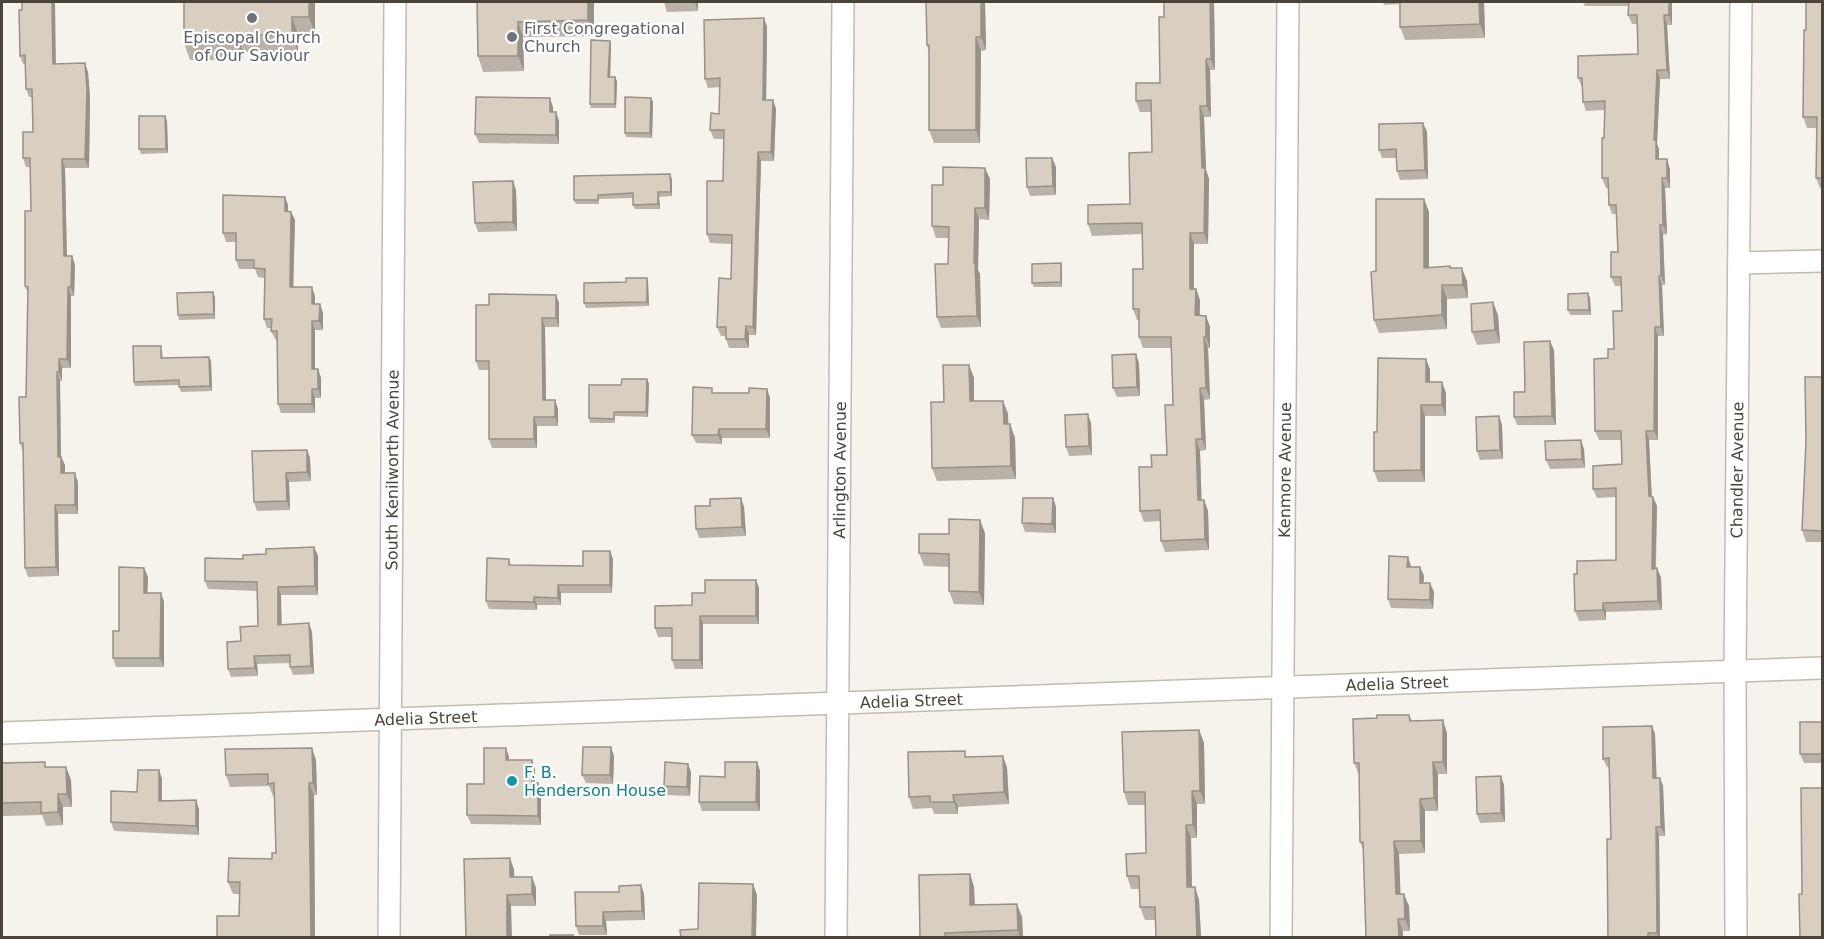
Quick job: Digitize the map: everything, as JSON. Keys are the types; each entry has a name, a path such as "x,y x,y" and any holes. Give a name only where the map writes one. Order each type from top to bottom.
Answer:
{"street":[{"name":"South Kenilworth Avenue","path":"389,938 395,2"},
{"name":"Arlington Avenue","path":"836,938 843,2"},
{"name":"Kenmore Avenue","path":"1281,938 1288,2"},
{"name":"Chandler Avenue","path":"1736,938 1735,671 1742,2"},
{"path":"1739,263 1822,261"},
{"name":"Adelia Street","path":"2,733 1822,668"}],"building":[{"path":"22,2 52,2 53,64 85,63 87,89 85,159 62,159 64,256 72,256 71,287 68,287 67,359 59,359 59,372 57,372 58,457 61,457 61,473 75,473 75,505 55,505 56,567 25,568 23,443 20,443 19,397 26,397 28,287 25,286 25,211 31,211 30,158 23,158 23,132 33,132 32,89 26,89 25,55 20,56 19,10 22,10"},
{"name":"Episcopal Church of Our Saviour","path":"184,2 309,2 309,17 292,17 292,35 237,35 237,43 184,43"},
{"name":"First Congregational Church","path":"477,2 588,2 588,20 518,22 518,56 478,56"},
{"path":"926,2 981,2 981,37 976,37 976,130 929,130 929,45 927,45"},
{"path":"1164,2 1210,2 1211,59 1206,59 1207,106 1200,106 1202,168 1205,168 1204,233 1190,233 1190,289 1196,289 1195,315 1206,316 1206,337 1204,337 1206,388 1200,388 1202,439 1196,439 1198,500 1204,500 1205,539 1161,541 1160,510 1140,511 1139,467 1152,467 1151,455 1167,455 1165,405 1173,405 1171,337 1139,337 1139,309 1133,309 1133,269 1143,269 1142,223 1088,224 1088,205 1130,204 1129,153 1152,152 1151,100 1136,101 1136,83 1160,83 1159,17 1164,17"},
{"path":"1400,2 1479,2 1480,24 1400,27"},
{"path":"1629,2 1669,2 1669,15 1664,15 1667,70 1657,70 1654,140 1656,140 1656,159 1667,159 1667,178 1662,178 1663,225 1660,225 1661,327 1655,327 1654,431 1646,431 1649,496 1653,497 1652,569 1657,568 1658,601 1603,603 1603,610 1575,611 1574,574 1577,574 1577,561 1616,560 1616,488 1593,489 1593,466 1622,464 1621,431 1595,431 1594,359 1608,358 1608,349 1614,349 1613,311 1622,311 1621,277 1611,277 1611,252 1618,252 1616,205 1609,205 1608,178 1602,178 1605,101 1583,102 1582,78 1578,78 1578,56 1638,54 1637,15 1628,15"},
{"path":"1806,2 1822,2 1822,178 1816,178 1817,117 1803,117"},
{"path":"764,18 763,100 773,100 771,152 758,152 753,327 746,326 745,339 726,339 726,327 717,327 719,278 731,279 732,235 707,234 707,181 723,181 724,130 710,130 711,113 719,114 720,78 705,79 704,20"},
{"path":"591,40 610,41 608,77 615,77 615,104 590,104"},
{"path":"476,97 550,98 550,112 556,112 556,135 475,134"},
{"path":"625,97 651,98 650,133 625,133"},
{"path":"139,116 165,116 166,149 139,149"},
{"path":"1423,123 1425,170 1397,171 1396,149 1379,150 1379,124"},
{"path":"1026,158 1052,158 1053,186 1027,187"},
{"path":"943,167 985,168 985,208 975,208 974,263 977,316 937,317 935,264 948,264 949,227 932,226 932,185 943,185"},
{"path":"670,174 671,192 658,192 658,204 633,205 633,193 598,195 598,200 574,200 574,176"},
{"path":"513,181 513,222 475,223 473,182"},
{"path":"223,195 285,197 285,211 291,212 290,287 312,287 312,304 320,304 319,321 312,321 312,369 318,369 318,389 312,389 312,404 278,404 277,331 271,331 272,319 264,319 265,269 254,268 254,260 236,260 236,233 223,233"},
{"path":"1376,199 1424,199 1424,268 1450,266 1450,268 1462,268 1463,285 1442,285 1442,315 1374,320 1371,272 1376,271"},
{"path":"1061,263 1061,282 1032,283 1032,264"},
{"path":"626,278 647,278 647,302 584,303 584,283 626,282"},
{"path":"213,292 214,314 178,315 177,293"},
{"path":"1588,293 1589,310 1568,310 1568,294"},
{"path":"489,294 556,295 556,318 542,318 543,400 555,400 555,417 534,417 534,439 489,439 489,361 476,361 476,305 489,305"},
{"path":"1493,302 1495,330 1472,332 1471,304"},
{"path":"1550,341 1552,416 1514,417 1514,392 1525,392 1524,342"},
{"path":"133,346 161,346 161,358 209,357 210,386 179,387 179,380 134,382"},
{"path":"1136,354 1137,387 1113,388 1112,355"},
{"path":"1378,358 1426,359 1426,382 1442,382 1442,405 1421,405 1421,470 1374,471"},
{"path":"943,365 969,365 970,401 1003,401 1004,424 1010,424 1011,466 932,468 931,402 944,402"},
{"path":"1805,377 1822,377 1822,531 1802,530 1806,441"},
{"path":"622,379 647,379 646,412 614,412 614,419 589,418 589,385 621,385"},
{"path":"693,387 712,388 712,393 749,393 749,388 767,389 766,429 719,429 718,435 692,435"},
{"path":"1088,414 1089,446 1066,447 1065,415"},
{"path":"1499,416 1500,450 1477,451 1476,417"},
{"path":"1581,440 1582,459 1546,460 1545,441"},
{"path":"307,450 307,472 286,473 287,501 254,502 252,451"},
{"path":"741,498 742,527 696,529 695,506 710,506 710,499"},
{"path":"1023,498 1053,498 1052,524 1022,523"},
{"path":"949,519 980,520 979,592 949,591 949,554 919,553 919,534 949,534"},
{"path":"314,547 315,586 278,587 278,625 309,623 311,666 290,667 290,655 254,656 255,668 228,669 227,642 241,641 240,627 258,626 257,582 205,581 205,558 243,559 243,555 266,554 266,549"},
{"path":"583,551 610,551 610,585 558,585 558,598 534,597 534,602 486,601 487,558 509,559 509,565 583,566"},
{"path":"1389,556 1408,557 1407,567 1420,567 1420,583 1430,583 1430,600 1388,599"},
{"path":"119,567 144,568 144,593 161,593 160,658 113,658 113,631 119,631"},
{"path":"705,580 756,580 756,616 700,616 700,660 672,660 672,628 655,628 655,606 692,605 692,593 705,593"},
{"path":"1377,715 1409,715 1410,721 1443,720 1443,762 1433,762 1434,798 1420,799 1421,841 1394,841 1396,894 1404,894 1405,919 1398,919 1399,938 1366,938 1363,842 1360,842 1359,763 1354,763 1353,719 1377,718"},
{"path":"1800,722 1822,722 1822,754 1800,754"},
{"path":"1652,726 1653,778 1660,778 1661,827 1656,827 1657,933 1648,933 1648,938 1608,938 1607,839 1611,839 1609,758 1603,759 1603,727"},
{"path":"1199,730 1200,791 1192,791 1193,825 1186,825 1187,887 1195,887 1197,938 1156,938 1155,907 1140,907 1139,876 1127,876 1126,854 1146,853 1145,792 1124,792 1122,732"},
{"path":"583,747 611,747 610,775 582,775"},
{"path":"312,748 313,783 309,783 311,938 217,938 217,916 239,916 240,882 228,882 229,858 272,859 272,853 276,853 274,783 268,784 268,774 226,775 225,749"},
{"name":"F. B. Henderson House","path":"484,748 506,748 506,760 532,760 532,783 538,783 538,816 467,815 467,784 484,784"},
{"path":"965,751 965,757 1003,756 1004,792 953,795 954,802 930,802 930,796 909,797 908,752"},
{"path":"45,762 45,767 66,767 67,794 58,794 58,812 41,813 41,802 2,803 2,763"},
{"path":"665,762 688,764 687,787 664,786"},
{"path":"725,762 757,762 756,802 699,802 700,776 725,777"},
{"path":"138,770 159,770 159,801 196,800 196,826 111,822 111,791 137,792"},
{"path":"1501,776 1501,813 1477,814 1476,777"},
{"path":"1801,788 1822,788 1822,938 1800,938"},
{"path":"510,858 510,877 532,877 532,894 507,895 507,938 466,938 464,859"},
{"path":"970,874 970,905 1017,904 1018,930 945,933 945,938 920,938 919,875"},
{"path":"699,883 753,884 752,938 681,938 680,930 698,929"},
{"path":"641,885 642,911 603,912 603,926 576,926 575,892 619,892 619,886"},
{"path":"550,935 573,935 573,938 550,938"}],"place":[{"name":"Episcopal Church of Our Saviour","path":"252,18"},
{"name":"First Congregational Church","path":"512,37"},
{"name":"F. B. Henderson House","path":"512,781"}]}
